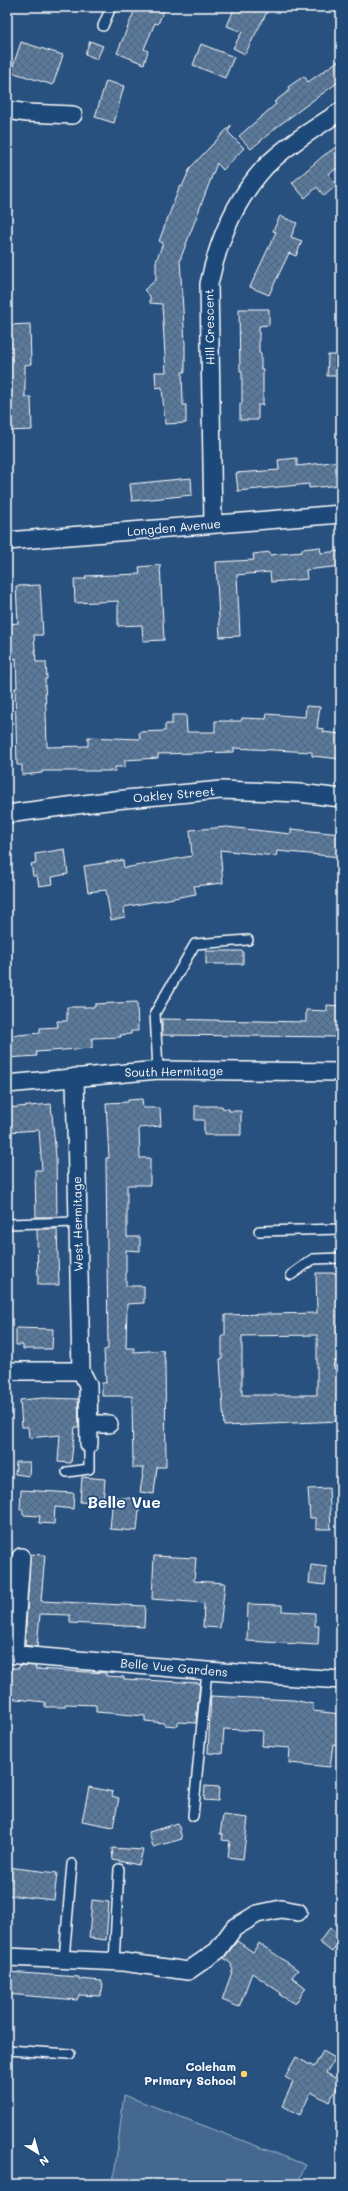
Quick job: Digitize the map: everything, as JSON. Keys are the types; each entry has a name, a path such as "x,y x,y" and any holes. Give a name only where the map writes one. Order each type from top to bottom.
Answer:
{"street":[{"path":"7,110 27,113 73,115"},
{"name":"Hill Crescent","path":"213,524 209,284 215,257 235,208 249,186 266,166 341,111"},
{"name":"Longden Avenue","path":"7,541 341,514"},
{"name":"Oakley Street","path":"7,814 115,800 221,790 300,793 341,798"},
{"name":"South Hermitage","path":"7,1084 158,1070 341,1072"},
{"name":"West Hermitage","path":"75,1077 81,1371"},
{"path":"7,1371 81,1371 88,1385 89,1444"},
{"path":"89,1424 109,1424"},
{"path":"10,1654 21,1558"},
{"name":"Belle Vue Gardens","path":"10,1654 207,1671 341,1680"},
{"path":"7,1957 118,1962 188,1971 217,1951 234,1928 257,1914 281,1909 298,1912"}],"lane":[{"path":"103,26 111,7"},
{"path":"158,1070 156,1013 195,944 248,940"},
{"path":"7,1224 78,1222"},
{"path":"259,1231 341,1228"},
{"path":"291,1275 313,1259 341,1258"},
{"path":"67,1472 89,1469 89,1444"},
{"path":"193,1816 207,1671"},
{"path":"64,1959 72,1864"},
{"path":"118,1962 119,1869"},
{"path":"7,2050 70,2054"}],"shaded area":[{"path":"124,2095 306,2165 297,2184 113,2184"}],"building":[{"path":"136,7 165,7 158,24 155,23 144,49 148,51 144,64 117,53"},
{"path":"235,7 269,8 245,54 233,48 242,32 227,26"},
{"path":"90,41 103,46 97,59 85,54"},
{"path":"21,42 63,55 53,85 11,72"},
{"path":"201,44 234,57 225,78 193,65"},
{"path":"341,59 341,80 278,126 251,149 239,136 276,104 274,102 290,90 288,87 304,76 308,82"},
{"path":"106,81 124,86 114,123 95,117"},
{"path":"231,125 228,132 244,148 223,170 217,163 180,260 185,343 185,372 182,372 183,405 186,405 186,423 165,424 162,387 156,388 155,372 166,372 162,304 150,303 150,296 144,290 156,280 156,261 163,243 159,241 180,186 182,187 190,168"},
{"path":"336,147 341,154 341,166 328,174 337,185 324,196 317,187 305,198 292,183 323,156"},
{"path":"280,216 297,223 291,237 302,241 296,256 289,253 269,295 250,287 276,232 273,231"},
{"path":"239,309 269,309 269,325 259,326 259,353 261,353 261,369 263,369 263,405 258,405 258,420 240,420 240,404 242,404 242,371 240,371"},
{"path":"30,324 31,364 25,365 25,397 31,397 32,430 7,431 8,325"},
{"path":"328,355 341,355 341,376 327,376"},
{"path":"297,458 297,466 341,461 341,485 309,488 309,484 238,491 236,473 279,470 278,460"},
{"path":"191,478 192,495 132,501 130,484"},
{"path":"320,547 321,553 341,551 341,566 306,570 307,579 271,582 270,572 237,575 240,636 220,637 216,562 254,560 253,554 270,552 270,555 302,552 302,549"},
{"path":"160,565 164,640 143,641 142,625 118,626 118,601 75,603 74,579 86,579 85,576 140,574 139,567"},
{"path":"40,585 43,635 34,635 36,662 46,662 47,747 88,746 88,737 140,739 139,732 165,731 165,724 172,724 172,715 186,715 187,732 215,732 215,721 241,721 242,718 266,719 267,714 305,717 306,706 320,707 317,728 324,729 323,732 341,734 341,759 312,756 312,752 234,748 234,752 158,754 158,758 125,760 125,767 115,767 115,771 42,771 42,773 22,775 22,765 17,765 15,688 17,688 16,658 12,659 9,624 18,623 16,586"},
{"path":"227,827 291,834 291,829 341,834 341,857 277,851 276,856 220,850 223,883 194,886 196,894 124,907 125,917 111,920 106,890 88,892 84,866 123,860 124,868 192,856 190,830"},
{"path":"65,849 68,874 52,877 53,884 39,886 37,876 33,876 31,864 36,863 35,854"},
{"path":"206,951 243,951 243,964 206,964"},
{"path":"137,1002 138,1031 131,1031 131,1034 120,1035 121,1037 92,1038 92,1048 36,1052 37,1056 7,1058 7,1036 40,1033 40,1028 58,1027 57,1021 67,1021 67,1007 95,1007 95,1004"},
{"path":"327,1005 341,1006 341,1037 162,1035 162,1019 306,1022 306,1010 327,1011"},
{"path":"142,1099 143,1108 160,1108 161,1126 139,1128 140,1158 150,1158 150,1185 127,1185 127,1237 140,1237 140,1251 126,1250 126,1286 144,1286 144,1303 127,1304 126,1348 134,1348 134,1352 163,1350 165,1361 166,1467 157,1467 154,1494 140,1492 144,1468 133,1468 132,1396 102,1396 102,1383 106,1383 104,1350 108,1349 106,1158 109,1158 106,1103 128,1102 128,1100"},
{"path":"51,1104 56,1156 57,1217 36,1217 35,1170 42,1170 39,1130 7,1132 7,1108"},
{"path":"195,1106 222,1106 222,1108 229,1109 229,1111 241,1111 241,1135 204,1135 204,1120 195,1120"},
{"path":"37,1229 57,1229 59,1285 38,1285"},
{"path":"316,1273 341,1273 339,1359 336,1360 333,1365 336,1370 340,1371 340,1421 224,1426 220,1359 222,1359 222,1336 225,1336 225,1315 317,1313","holes":["317,1335 317,1395 242,1395 242,1336"]},
{"path":"16,1328 53,1329 52,1349 23,1349 23,1345 16,1345"},
{"path":"43,1398 78,1399 79,1427 75,1427 71,1463 58,1462 60,1435 29,1438 28,1427 22,1427 20,1400"},
{"path":"16,1462 30,1462 29,1476 15,1474"},
{"path":"82,1477 105,1479 103,1504 80,1502"},
{"path":"329,1488 331,1529 316,1529 316,1518 310,1518 308,1489"},
{"path":"21,1490 74,1493 73,1509 55,1507 54,1524 39,1523 40,1516 23,1515 23,1510 20,1510"},
{"path":"113,1497 140,1499 137,1531 110,1529"},
{"path":"30,1554 45,1555 41,1601 145,1606 144,1627 70,1623 70,1615 40,1614 37,1647 25,1645"},
{"path":"154,1556 196,1558 194,1581 225,1583 220,1628 203,1627 204,1603 152,1599"},
{"path":"311,1565 327,1567 325,1585 309,1583"},
{"path":"248,1604 282,1605 282,1611 315,1613 315,1626 319,1626 318,1645 247,1641"},
{"path":"20,1665 36,1666 35,1669 106,1673 106,1676 124,1677 124,1679 200,1683 196,1723 178,1722 178,1726 164,1725 164,1723 145,1721 145,1716 96,1712 96,1705 65,1704 65,1707 45,1707 45,1702 7,1698 7,1668 19,1668"},
{"path":"211,1696 293,1700 313,1704 313,1711 341,1714 341,1745 333,1744 330,1767 289,1763 290,1748 262,1746 263,1731 224,1729 222,1754 208,1753"},
{"path":"205,1786 219,1787 218,1801 204,1800"},
{"path":"89,1787 113,1792 112,1796 119,1798 113,1827 82,1821"},
{"path":"223,1815 248,1818 243,1859 228,1857 230,1841 222,1840 223,1834 220,1834"},
{"path":"178,1823 182,1839 153,1847 149,1832"},
{"path":"112,1848 143,1850 139,1865 113,1860"},
{"path":"7,1867 57,1873 54,1900 7,1895"},
{"path":"92,1900 109,1902 106,1940 89,1938"},
{"path":"330,1928 341,1937 341,1940 332,1952 319,1942"},
{"path":"237,1941 253,1952 259,1943 298,1970 292,1977 306,1988 295,2004 280,1995 281,1993 252,1973 239,2007 222,2000 233,1969 231,1967 232,1965 224,1958"},
{"path":"7,1972 79,1977 79,1979 102,1981 101,1996 79,1995 77,2000 7,1994"},
{"path":"323,2051 335,2058 326,2073 341,2081 329,2102 311,2092 300,2115 282,2106 293,2082 285,2077 296,2057 314,2067"}],"place":[{"name":"Coleham Primary School","path":"244,2074"}],"district":[{"name":"Belle Vue","path":"124,1502"}]}
